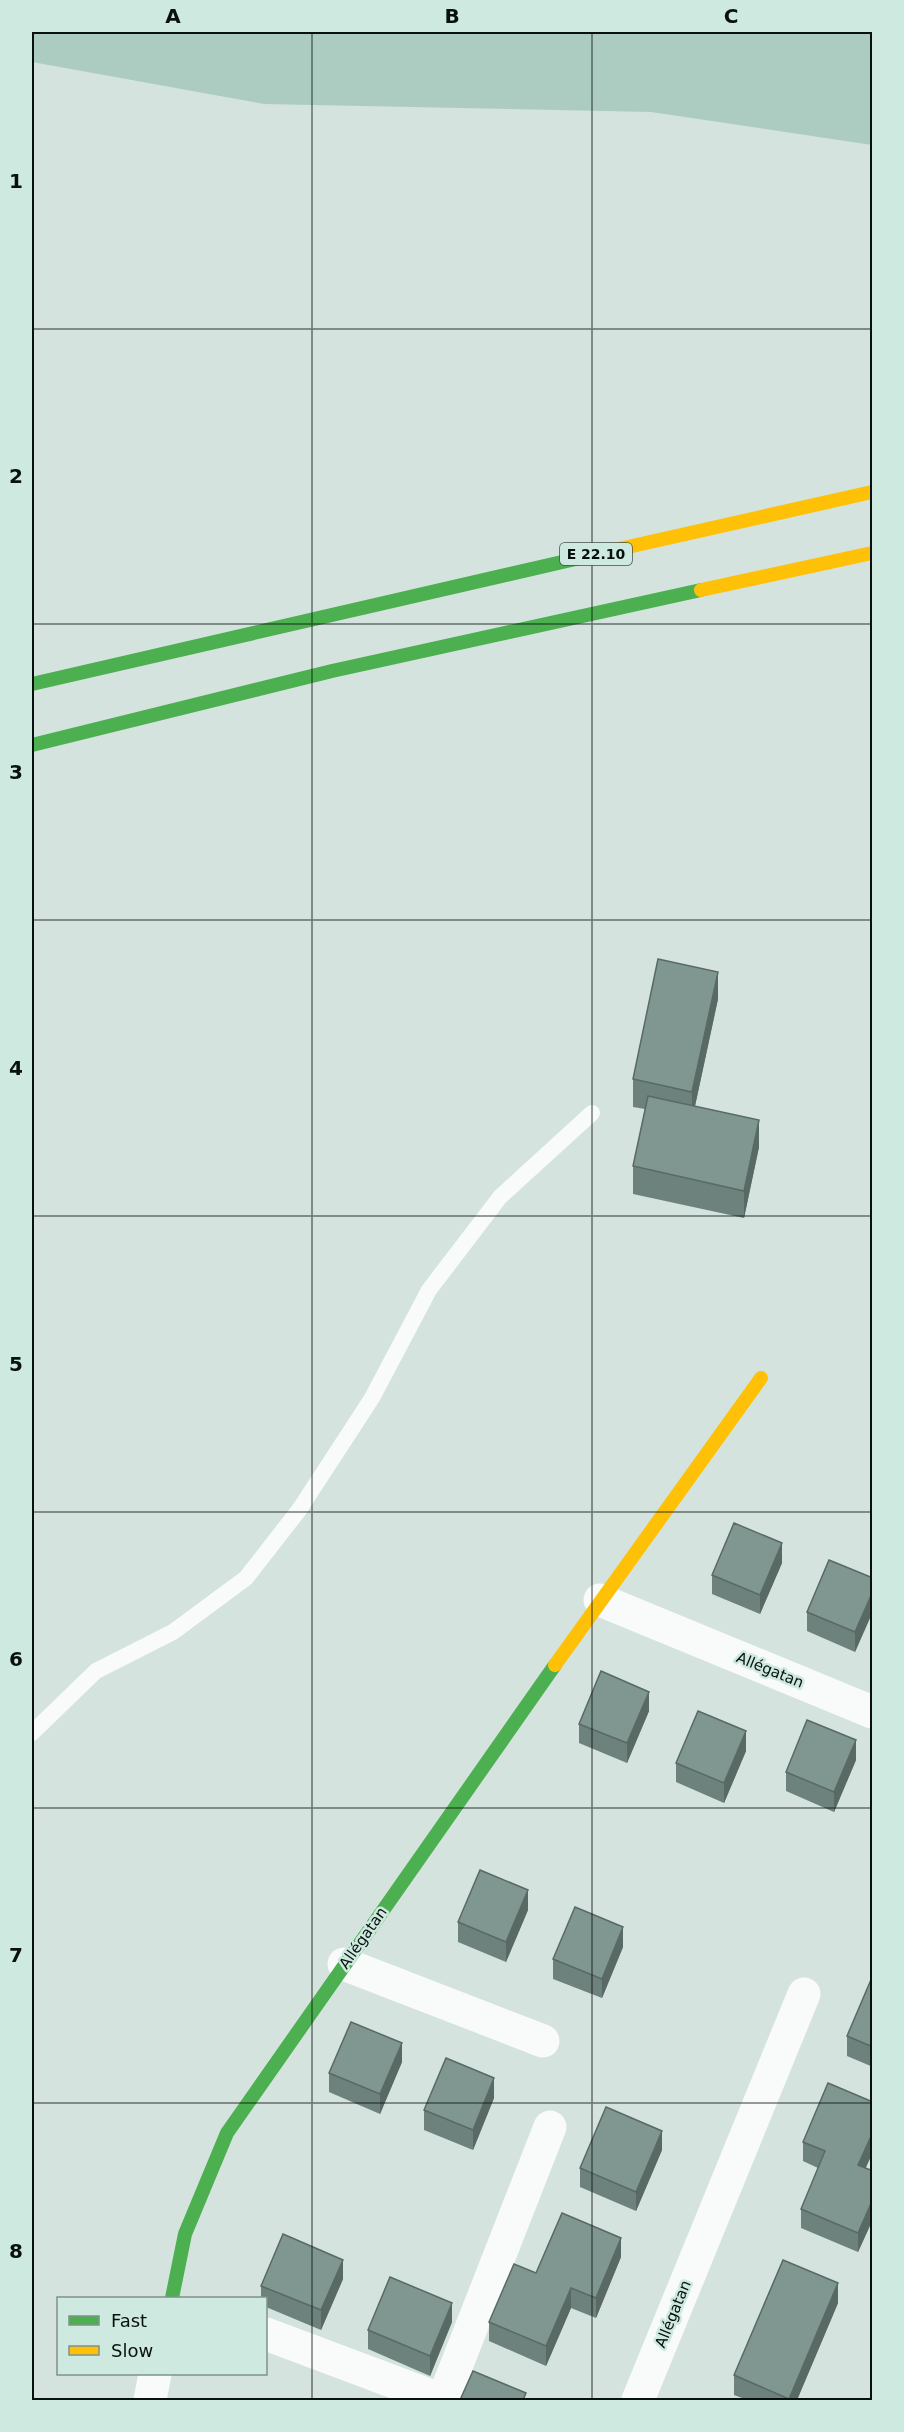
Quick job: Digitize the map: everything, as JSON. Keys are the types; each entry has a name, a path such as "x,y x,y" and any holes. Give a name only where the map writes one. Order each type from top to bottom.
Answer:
{"main road":[{"name":"E 22.10","path":"32,684 319,616 873,492"},
{"path":"32,745 332,670 873,553"},
{"name":"Allégatan","path":"172,2297 175,2267 194,2203 227,2133 600,1600 761,1378"}],"street":[{"name":"Allégatan","path":"600,1600 873,1712"},
{"path":"344,1964 543,2040"},
{"name":"Allégatan","path":"638,2400 804,1994"},
{"path":"267,2334 442,2400 550,2127"},
{"path":"150,2400 155,2375"}],"lane":[{"path":"32,1733 96,1671 174,1632 246,1578 299,1510 372,1398 429,1290 500,1197 592,1113"}],"green space":[{"path":"32,32 872,32 872,145 651,112 264,104 32,62"}],"building":[{"path":"658,959 718,972 692,1092 633,1079"},
{"path":"648,1096 759,1120 744,1191 633,1166"},
{"path":"734,1523 782,1543 760,1595 712,1575"},
{"path":"829,1560 873,1578 873,1591 855,1632 807,1612"},
{"path":"601,1671 649,1692 627,1743 579,1724"},
{"path":"698,1711 746,1731 724,1783 676,1763"},
{"path":"807,1720 856,1740 834,1792 786,1772"},
{"path":"480,1870 528,1890 506,1942 458,1922"},
{"path":"575,1907 623,1927 602,1979 553,1959"},
{"path":"873,1975 873,2047 847,2036"},
{"path":"351,2022 402,2043 380,2094 329,2073"},
{"path":"446,2058 494,2078 473,2130 424,2110"},
{"path":"828,2083 873,2102 873,2132 858,2165 873,2171 873,2199 858,2233 801,2209 825,2151 803,2142"},
{"path":"606,2107 662,2131 636,2192 580,2168"},
{"path":"562,2213 621,2238 596,2298 571,2288 546,2346 489,2322 514,2264 536,2273"},
{"path":"283,2234 343,2260 321,2310 261,2286"},
{"path":"783,2260 838,2283 789,2399 734,2375"},
{"path":"390,2277 452,2303 430,2356 368,2330"},
{"path":"473,2371 526,2393 523,2400 460,2400"}],"traffic: fast":[{"path":"32,684 610,551"},
{"path":"32,745 332,671 701,590"},
{"path":"172,2297 185,2234 227,2133 555,1665"}],"traffic: slow":[{"path":"610,551 872,492"},
{"path":"701,590 872,553"},
{"path":"555,1665 761,1378"}]}
